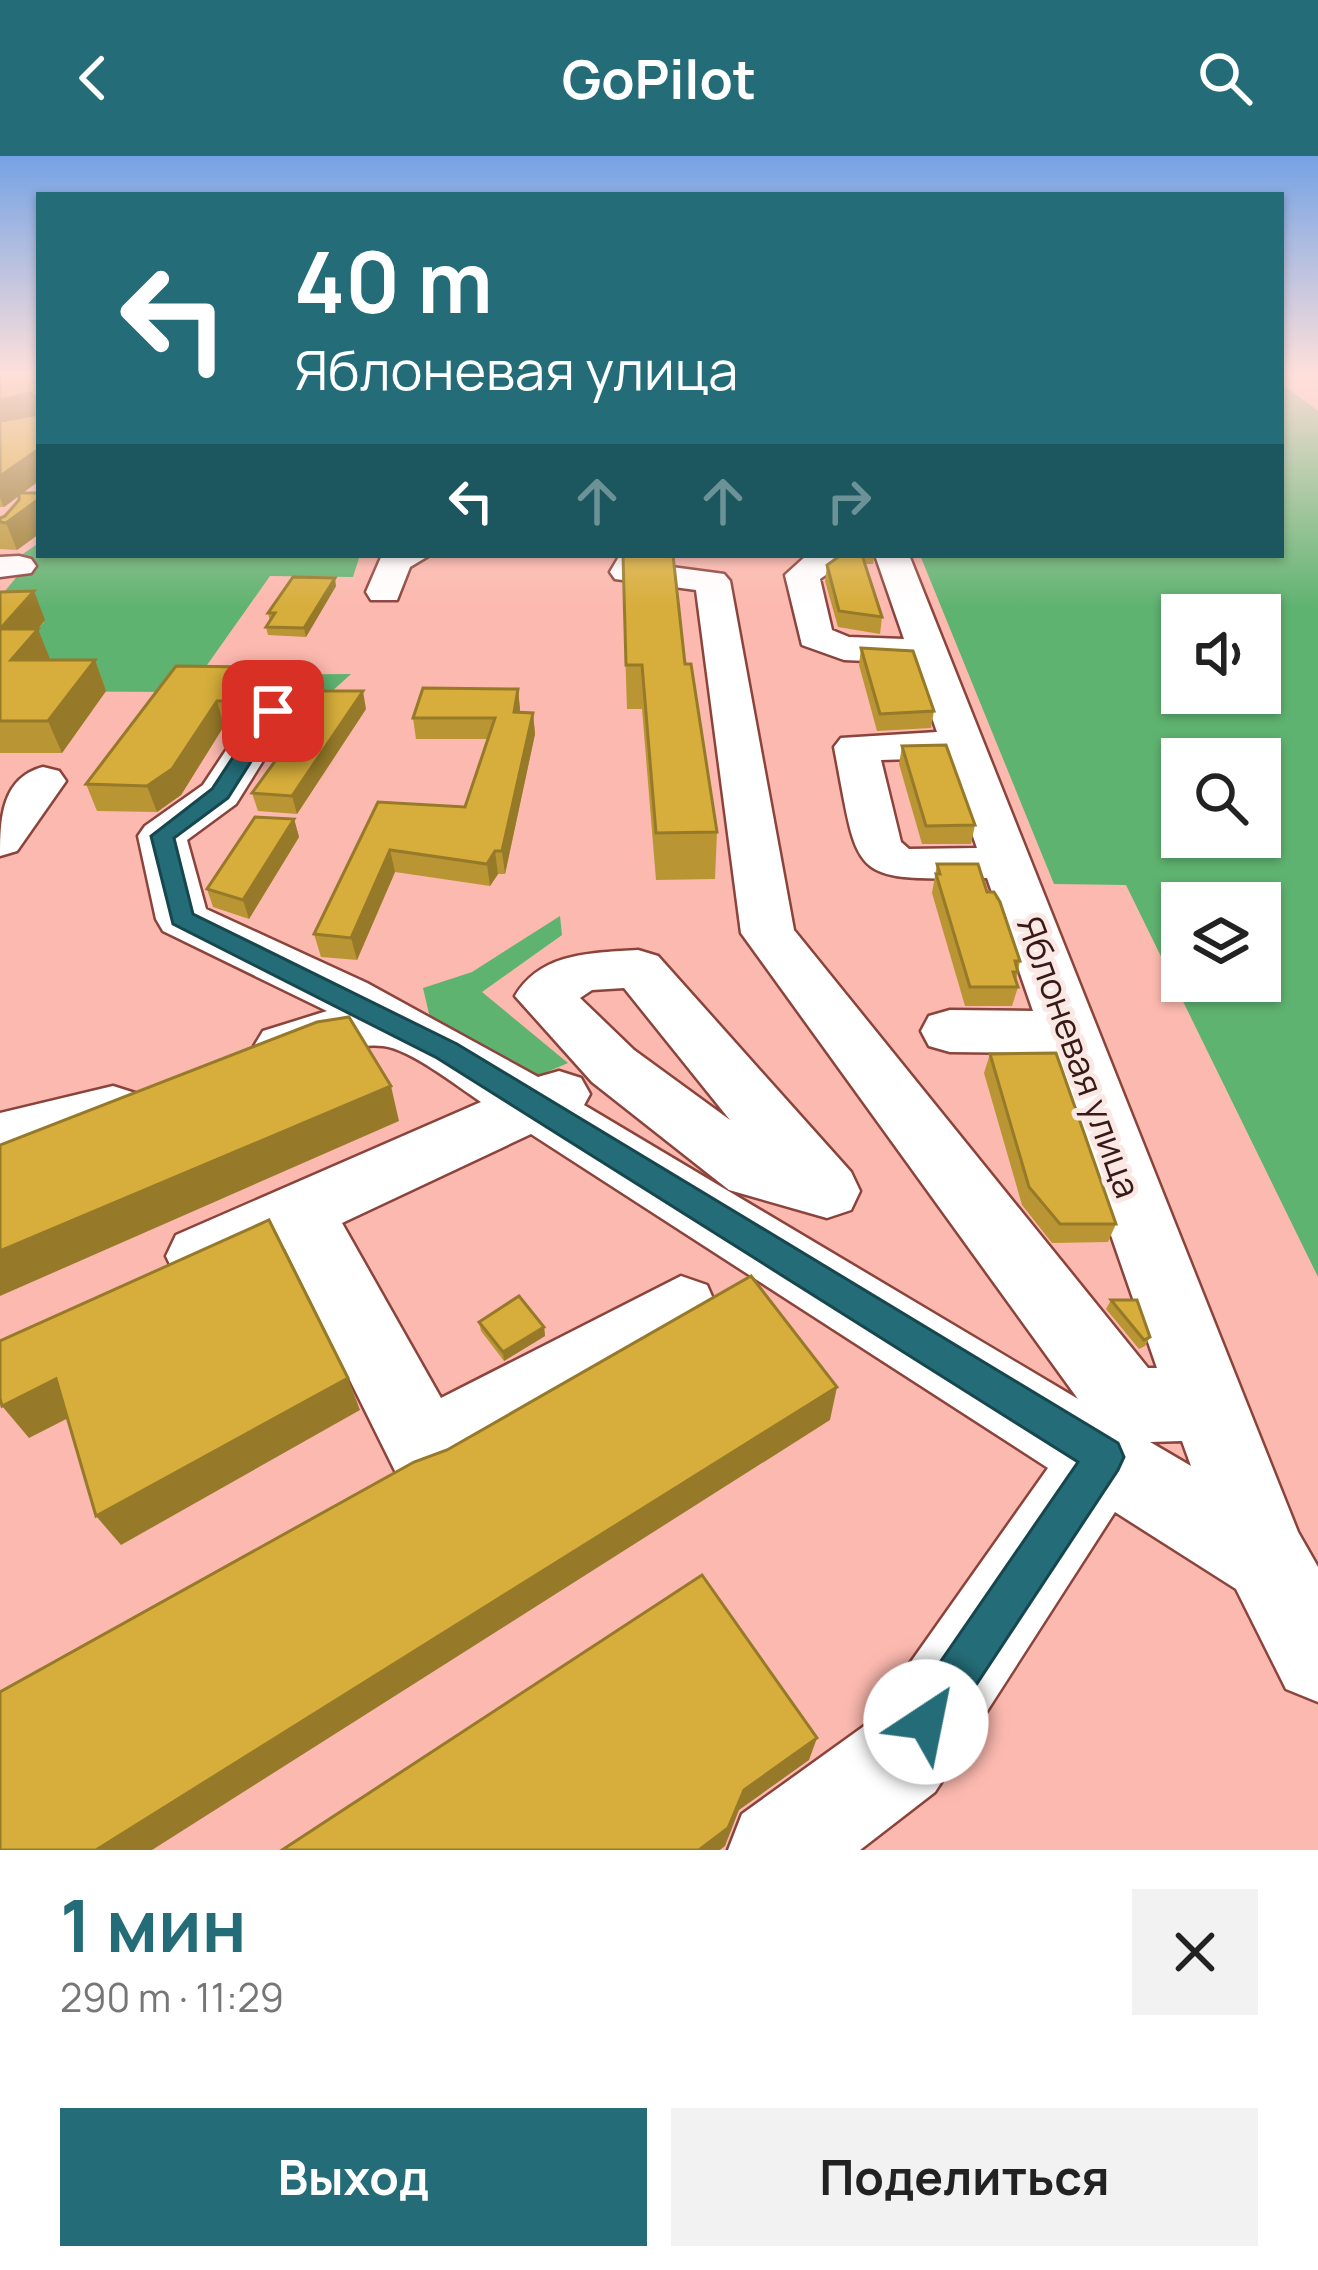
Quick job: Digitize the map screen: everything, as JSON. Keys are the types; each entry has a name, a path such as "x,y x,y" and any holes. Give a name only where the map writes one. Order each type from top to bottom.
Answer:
{"street":[{"path":"635,558 627,572 712,581 768,933 1129,1405 1208,1404"},
{"path":"825,558 826,563 802,575 815,637 844,648 928,652"},
{"name":"Яблоневая улица","path":"893,558 1266,1559 1318,1657"},
{"name":"Яблоневая улица","path":"273,711 220,794 162,836 182,919 447,1051 1266,1559"},
{"path":"962,745 856,747 878,848 897,864 1006,863"},
{"path":"0,841 44,781"},
{"path":"231,1066 319,1033 391,1024"},
{"path":"950,1031 1070,1032"},
{"path":"150,1279 533,1108 613,1066"},
{"path":"27,1132 165,1090"},
{"path":"301,1212 426,1449 681,1308"},
{"path":"778,1850 901,1758 1104,1457"}],"green space":[{"path":"1284,450 1318,450 1318,1277 1183,1002 1281,1002 1281,882 1161,882 1161,956 1126,885 1054,884 921,558 1284,558"},
{"path":"36,545 36,558 359,558 353,577 270,576 200,675 351,674 330,693 0,691 13,659 44,622 0,597 19,574 11,562"},
{"path":"560,916 562,935 482,992 568,1063 535,1077 430,1018 423,988 472,972"}],"building":[{"path":"0,450 36,450 36,451 0,476"},
{"path":"19,493 36,493 36,501 6,523 0,522 0,518 19,500"},
{"path":"623,558 673,558 685,664 691,664 717,832 656,833 642,665 626,665"},
{"path":"837,558 863,558 882,617 839,611 827,565"},
{"path":"293,577 335,578 304,628 266,627 275,613 268,613"},
{"path":"34,591 0,629 0,592"},
{"path":"0,629 38,629 11,660 95,660 48,721 0,721"},
{"path":"861,648 913,651 934,711 880,714"},
{"path":"176,666 250,667 229,701 217,701 172,769 147,786 86,784"},
{"path":"423,688 518,689 514,712 533,713 502,851 495,851 487,864 390,850 351,938 314,934 378,802 465,807 495,718 413,718"},
{"path":"319,691 363,691 292,796 252,793 307,717"},
{"path":"946,745 975,825 926,826 902,746"},
{"path":"255,817 294,819 243,900 207,889"},
{"path":"937,864 978,864 987,892 994,892 1000,902 1020,961 1015,961 1018,972 1013,972 1018,987 970,987"},
{"path":"349,1017 391,1086 0,1251 0,1145 317,1022"},
{"path":"1056,1053 1116,1224 1060,1224 1029,1187 990,1054"},
{"path":"269,1220 348,1378 96,1516 56,1379 2,1406 0,1341"},
{"path":"751,1276 837,1387 96,1850 0,1850 0,1692 414,1462 447,1450"},
{"path":"519,1296 544,1327 503,1352 479,1322"},
{"path":"1111,1300 1137,1300 1150,1337 1144,1340"},
{"path":"702,1575 817,1738 744,1790 728,1828 699,1850 282,1850"}],"route":[{"path":"273,711 220,794 162,836 182,919 447,1051 1104,1457 926,1722"}]}
